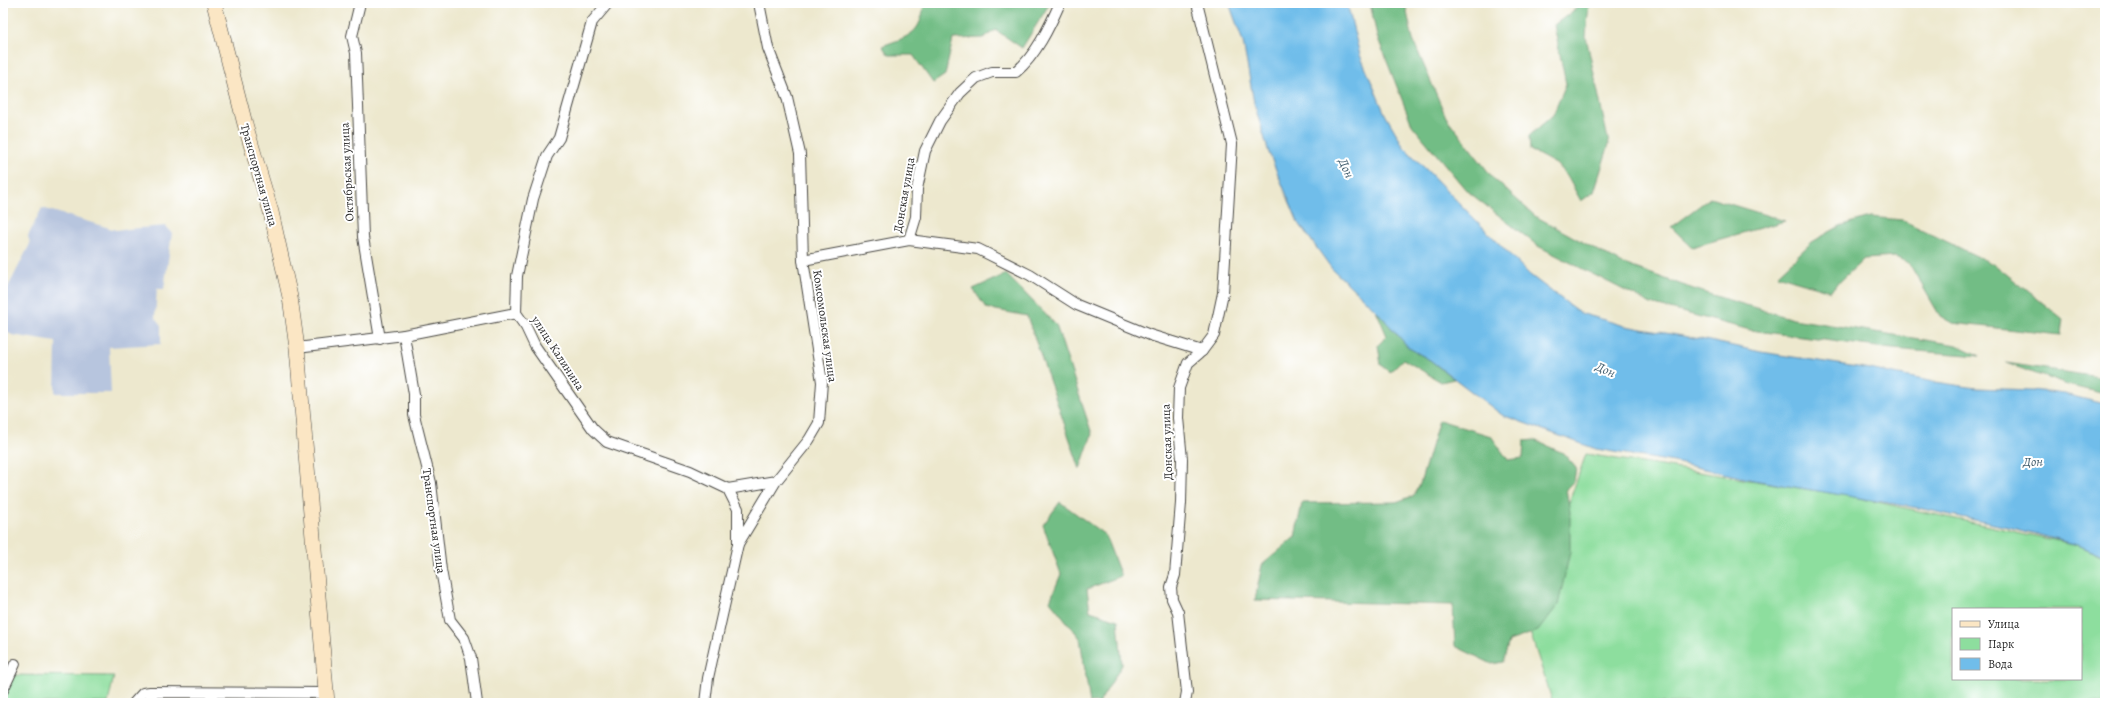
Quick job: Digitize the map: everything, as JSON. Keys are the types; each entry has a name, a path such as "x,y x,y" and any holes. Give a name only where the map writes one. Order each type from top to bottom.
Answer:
{"main road":[{"name":"Транспортная улица","path":"214,3 245,124 271,212 290,297 297,348 326,698"}],"street":[{"name":"Октябрьская улица","path":"360,3 352,36 356,53 363,237 380,339"},
{"name":"улица Калинина","path":"608,3 592,22 559,138 547,156 533,199 517,276 516,313 526,327 535,346 593,429 607,442 690,471 728,489"},
{"name":"Комсомольская улица","path":"705,703 708,678 738,544 776,481 809,440 819,423 822,382 803,260 800,154 787,97 768,48 759,3"},
{"name":"Донская улица","path":"909,240 916,217 917,189 925,152 940,121 960,93 976,78 992,72 1016,72 1026,64 1050,25 1060,3"},
{"name":"Донская улица","path":"1185,703 1187,692 1178,612 1172,599 1171,587 1175,575 1181,503 1182,459 1178,418 1179,388 1188,363 1202,351 1214,335 1223,293 1232,144 1197,3"},
{"path":"803,260 909,240 978,249 1030,275 1078,305 1150,335 1202,351"},
{"path":"297,348 380,339 516,313"},
{"name":"Транспортная улица","path":"404,335 414,394 414,415 431,483 440,570 450,620 464,638 471,658 476,703"},
{"path":"738,544 738,509 728,489 776,481"},
{"path":"3,690 15,664"},
{"path":"134,703 143,693 187,691 326,698"}],"shaded area":[{"path":"42,208 116,230 166,226 172,233 164,289 157,289 155,317 161,326 161,344 109,347 111,393 55,393 56,342 12,335 3,330 3,297 30,244 28,236"}],"green space":[{"path":"924,3 1050,3 1022,48 996,30 983,38 953,39 945,75 933,83 913,55 889,55 882,46 900,40 912,33 917,28 920,22"},
{"path":"1370,3 1405,3 1413,40 1446,117 1493,178 1535,216 1621,263 1702,292 1793,319 1957,345 1980,356 1892,349 1750,330 1651,304 1538,246 1466,190 1412,125 1377,36"},
{"path":"1574,3 1589,3 1586,37 1609,144 1594,192 1581,201 1567,176 1556,164 1530,150 1529,136 1553,115 1566,84 1554,25 1577,8"},
{"path":"1710,198 1785,221 1692,247 1671,227"},
{"path":"1870,217 1902,220 1995,265 2063,319 2061,335 1952,323 1940,316 1909,263 1895,257 1864,259 1830,291 1777,275 1812,242 1840,226"},
{"path":"1006,274 1056,325 1092,434 1080,469 1027,316 986,308 973,289"},
{"path":"1376,310 1409,348 1430,360 1454,379 1441,382 1403,359 1390,372 1381,365 1378,345 1387,336"},
{"path":"2006,363 2105,378 2105,394 2067,385"},
{"path":"1439,420 1491,436 1508,460 1523,458 1524,441 1534,440 1563,453 1576,468 1574,481 1566,489 1570,512 1570,552 1558,605 1538,631 1509,641 1503,662 1492,664 1455,646 1453,605 1255,600 1262,565 1295,537 1302,503 1396,502 1413,496 1420,484"},
{"path":"1586,454 1849,496 2077,545 2105,558 2105,703 1553,703 1527,623"},
{"path":"1060,502 1105,535 1121,576 1087,589 1090,611 1118,620 1122,665 1099,703 1090,703 1080,638 1050,601 1061,574 1043,525"},
{"path":"3,675 114,676 108,703 3,703"}],"water":[{"name":"Дон","path":"1229,3 1347,3 1360,55 1385,114 1404,147 1530,275 1580,313 1625,326 1700,339 1761,352 1864,368 1929,381 1976,388 2032,390 2064,394 2105,404 2105,557 2077,545 2017,529 1918,508 1753,480 1674,462 1596,449 1502,415 1430,360 1409,348 1376,310 1332,269 1298,222 1269,153 1254,103 1243,42"}]}
